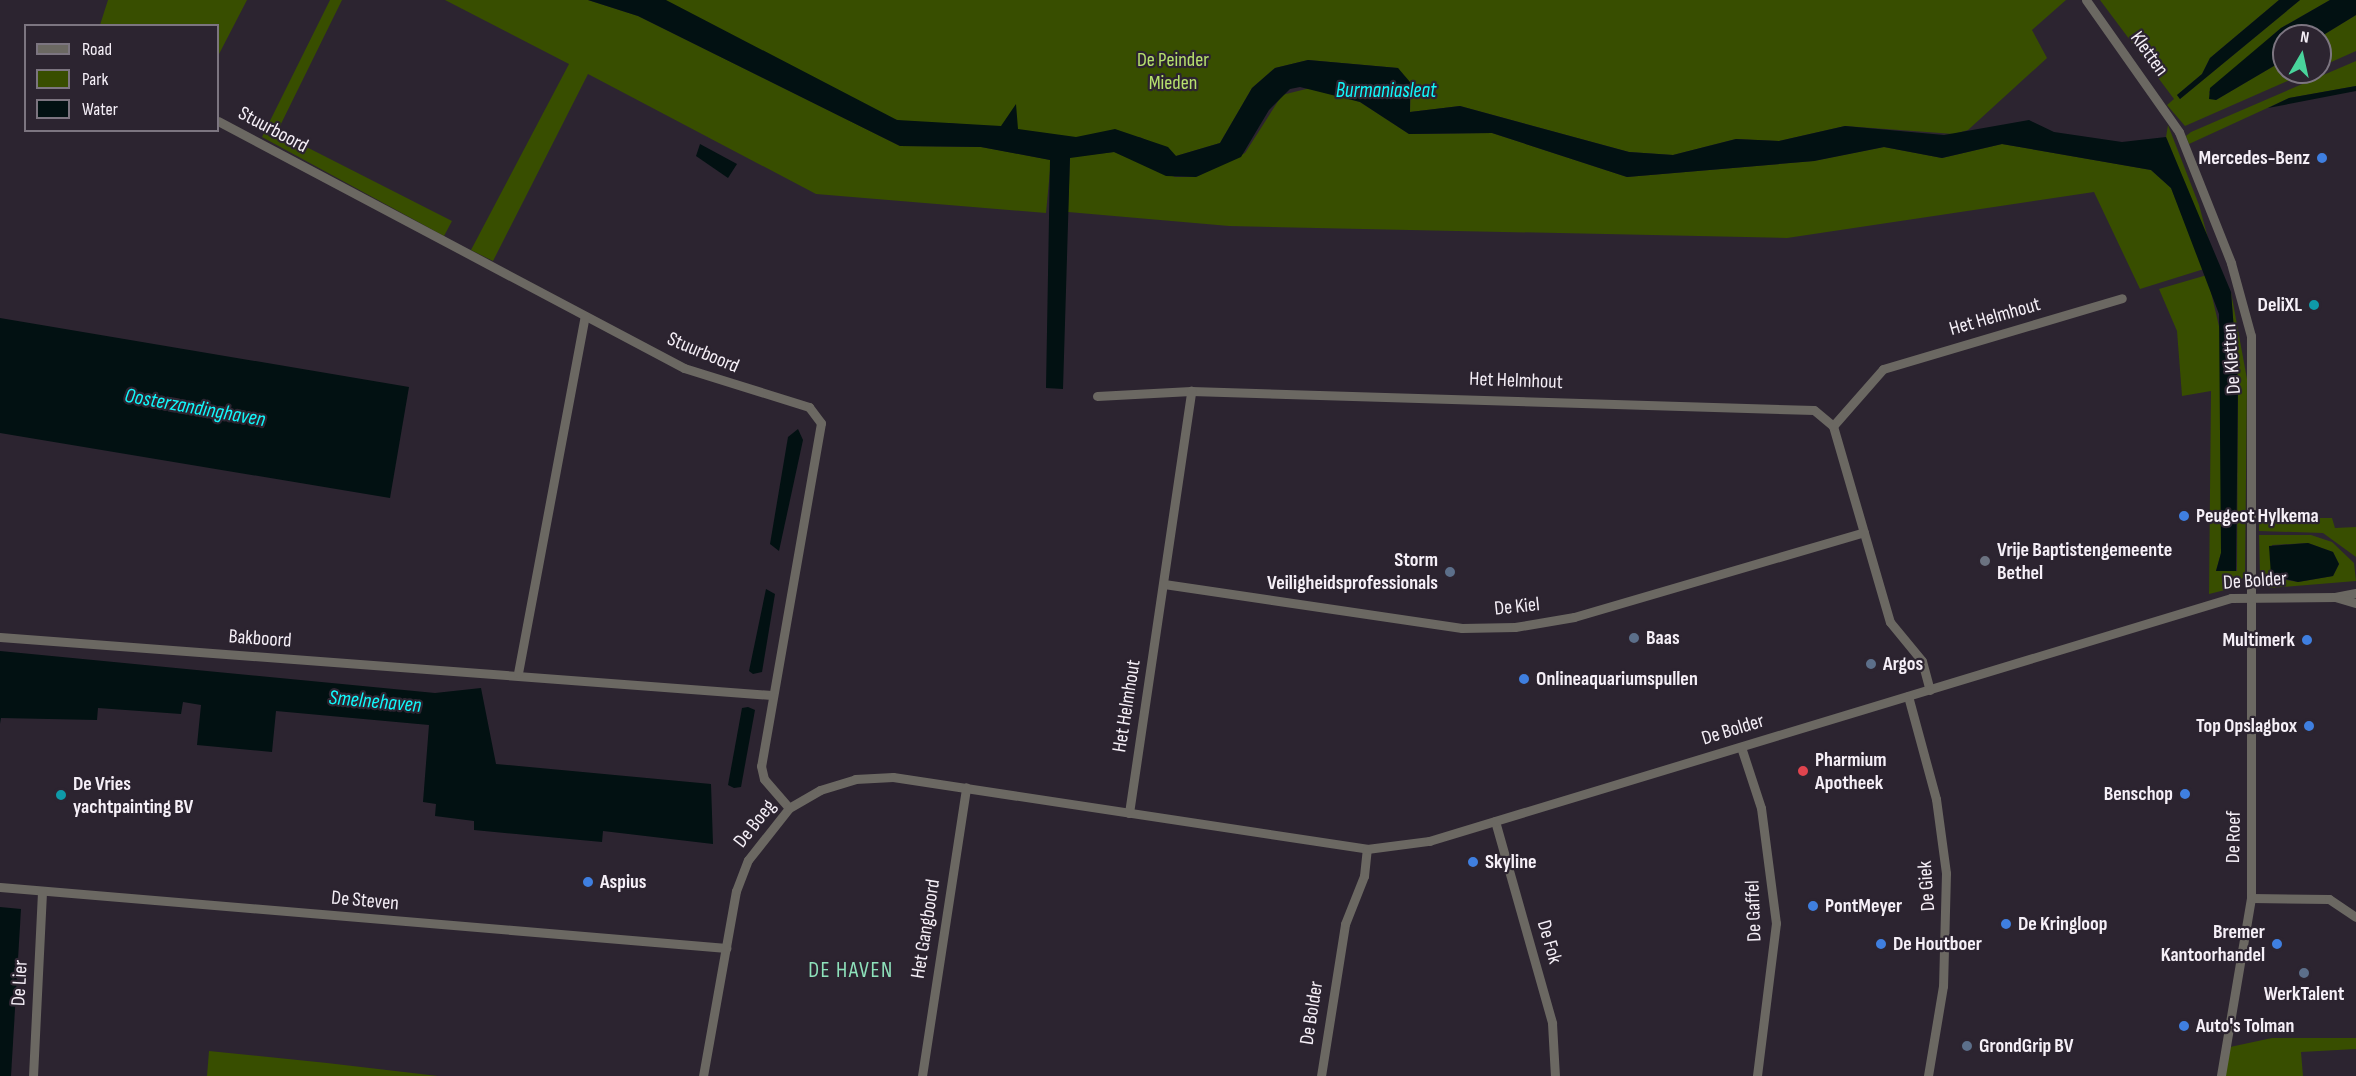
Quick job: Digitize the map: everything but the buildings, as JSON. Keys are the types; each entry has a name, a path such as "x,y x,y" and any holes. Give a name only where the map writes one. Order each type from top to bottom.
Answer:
{"street":[{"name":"Kletten","path":"2086,0 2179,132"},
{"name":"Stuurboord","path":"219,122 684,368 809,407 821,423 761,766 764,779 789,808"},
{"name":"De Kletten","path":"2179,132 2231,263 2251,336 2254,596"},
{"name":"Het Helmhout","path":"1097,396 1191,391 1799,406 1814,410 1833,426 1883,369 2122,298"},
{"path":"518,673 585,315"},
{"name":"Het Helmhout","path":"1129,813 1191,391"},
{"path":"1833,426 1890,622 1922,661 1930,690"},
{"name":"De Kiel","path":"1164,584 1462,628 1515,627 1574,617 1864,532"},
{"name":"De Bolder","path":"1321,1076 1345,924 1364,876 1367,849 1402,847 1495,821 2187,610 2254,596 2335,597 2356,593"},
{"name":"De Roef","path":"2221,1076 2251,898 2254,596"},
{"name":"De Bolder","path":"2335,597 2356,603"},
{"name":"Bakboord","path":"0,637 518,673 772,694"},
{"name":"De Giek","path":"1908,696 1935,798 1946,873 1943,986 1928,1076"},
{"name":"De Gaffel","path":"1741,747 1761,808 1776,923 1757,1076"},
{"name":"De Boeg","path":"703,1076 726,948 748,860 789,808 855,779 893,777 966,787"},
{"path":"966,787 1367,849"},
{"name":"Het Gangboord","path":"922,1076 966,787"},
{"name":"De Fok","path":"1495,821 1552,1023 1555,1076"},
{"name":"De Steven","path":"0,887 726,948"},
{"name":"De Lier","path":"33,1076 42,891"},
{"path":"2251,898 2329,899 2356,917"}],"green space":[{"path":"108,0 247,0 219,54 219,24 100,24"},
{"path":"330,0 342,0 277,132 452,221 444,236 262,137"},
{"path":"445,0 588,0 638,16 900,146 981,147 1051,160 1046,213 816,194 588,74 493,261 471,250 569,64"},
{"name":"De Peinder Mieden","path":"658,0 2066,0 2032,30 2047,58 1968,130 1954,134 1845,126 1779,141 1736,139 1673,155 1629,152 1460,106 1410,112 1411,86 1398,68 1308,60 1275,68 1252,88 1220,143 1176,156 1140,137 1097,141 950,123 918,125 869,113"},
{"path":"2100,0 2279,0 2210,58 2202,74 2177,95 2180,99 2300,0 2330,0 2288,24 2272,24 2272,36 2209,92 2216,100 2272,67 2272,84 2281,84 2185,126 2167,105 2174,99"},
{"path":"2356,15 2356,51 2332,62 2332,30"},
{"path":"2356,61 2356,86 2289,98 2189,144 2186,136 2191,132 2303,84 2332,84 2332,71"},
{"path":"1314,87 1360,102 1409,134 1492,133 1627,177 1814,161 1884,147 1942,158 2002,144 2151,170 2171,188 2204,269 2140,289 2094,192 1787,238 1229,226 1068,212 1070,157 1114,152 1175,177 1196,177 1245,153 1282,95"},
{"path":"2168,125 2199,205 2209,242 2166,137"},
{"path":"2207,275 2222,339 2221,553 2216,571 2237,571 2238,382 2231,292 2247,379 2245,574 2237,587 2209,594 2211,391 2182,396 2177,331 2159,289"},
{"path":"2259,518 2332,518 2335,528 2356,527 2356,557 2323,533 2259,531"},
{"path":"2259,535 2311,535 2332,542 2354,563 2356,581 2269,588 2260,578","holes":["2308,543 2333,552 2339,564 2333,576 2298,582 2274,578 2272,545"]},
{"path":"2272,1038 2356,1038 2356,1049 2301,1052 2303,1076 2224,1076 2230,1047"},
{"path":"209,1051 327,1063 438,1076 207,1076"}],"water":[{"name":"Burmaniasleat","path":"588,0 666,0 897,120 1001,126 1016,104 1018,129 1076,137 1115,129 1168,147 1176,156 1220,143 1252,88 1275,68 1308,60 1398,68 1410,82 1410,112 1460,106 1629,152 1673,155 1736,139 1779,141 1845,126 1944,135 2029,120 2054,132 2122,142 2166,137 2231,292 2238,382 2236,571 2216,571 2221,553 2219,314 2171,188 2151,170 2002,144 1942,158 1884,147 1814,161 1627,177 1492,133 1409,134 1360,102 1300,87 1290,89 1269,110 1241,157 1196,177 1166,176 1114,152 1070,158 1063,389 1046,388 1050,160 981,147 900,146 638,16"},
{"path":"2279,0 2300,0 2180,99 2177,95 2202,74 2210,58"},
{"path":"2330,0 2356,0 2356,15 2332,30 2332,24 2288,24"},
{"path":"2272,36 2272,67 2216,100 2209,99 2210,88"},
{"path":"2356,86 2356,91 2268,108 2289,98"},
{"path":"700,144 737,164 728,178 696,156"},
{"name":"Oosterzandinghaven","path":"0,318 409,387 390,498 0,433"},
{"path":"798,429 803,440 779,551 770,544 788,437"},
{"path":"2308,543 2333,552 2339,564 2333,576 2298,582 2271,575 2269,546"},
{"path":"766,589 775,594 762,672 753,674 749,671"},
{"name":"Smelnehaven","path":"0,651 435,693 481,688 496,764 711,784 713,844 603,831 602,842 474,830 474,821 435,816 436,804 423,802 429,725 276,711 272,752 197,745 201,705 183,702 181,714 98,708 97,720 1,718 0,724"},
{"path":"748,707 755,710 741,787 734,788 728,785 742,708"},
{"path":"0,907 21,909 11,1076 0,1076"}],"place":[{"name":"Mercedes-Benz","path":"2322,158"},
{"name":"DeliXL","path":"2314,305"},
{"name":"Peugeot Hylkema","path":"2184,516"},
{"name":"Vrije Baptistengemeente Bethel","path":"1985,561"},
{"name":"Storm Veiligheidsprofessionals","path":"1450,572"},
{"name":"Baas","path":"1634,638"},
{"name":"Multimerk","path":"2307,640"},
{"name":"Argos","path":"1871,664"},
{"name":"Onlineaquariumspullen","path":"1524,679"},
{"name":"Top Opslagbox","path":"2309,726"},
{"name":"Pharmium Apotheek","path":"1803,771"},
{"name":"Benschop","path":"2185,794"},
{"name":"De Vries yachtpainting BV","path":"61,795"},
{"name":"Skyline","path":"1473,862"},
{"name":"Aspius","path":"588,882"},
{"name":"PontMeyer","path":"1813,906"},
{"name":"De Kringloop","path":"2006,924"},
{"name":"De Houtboer","path":"1881,944"},
{"name":"Bremer Kantoorhandel","path":"2277,944"},
{"name":"WerkTalent","path":"2304,973"},
{"name":"Auto's Tolman","path":"2184,1026"},
{"name":"GrondGrip BV","path":"1967,1046"}],"district":[{"name":"DE HAVEN","path":"851,971"}]}
